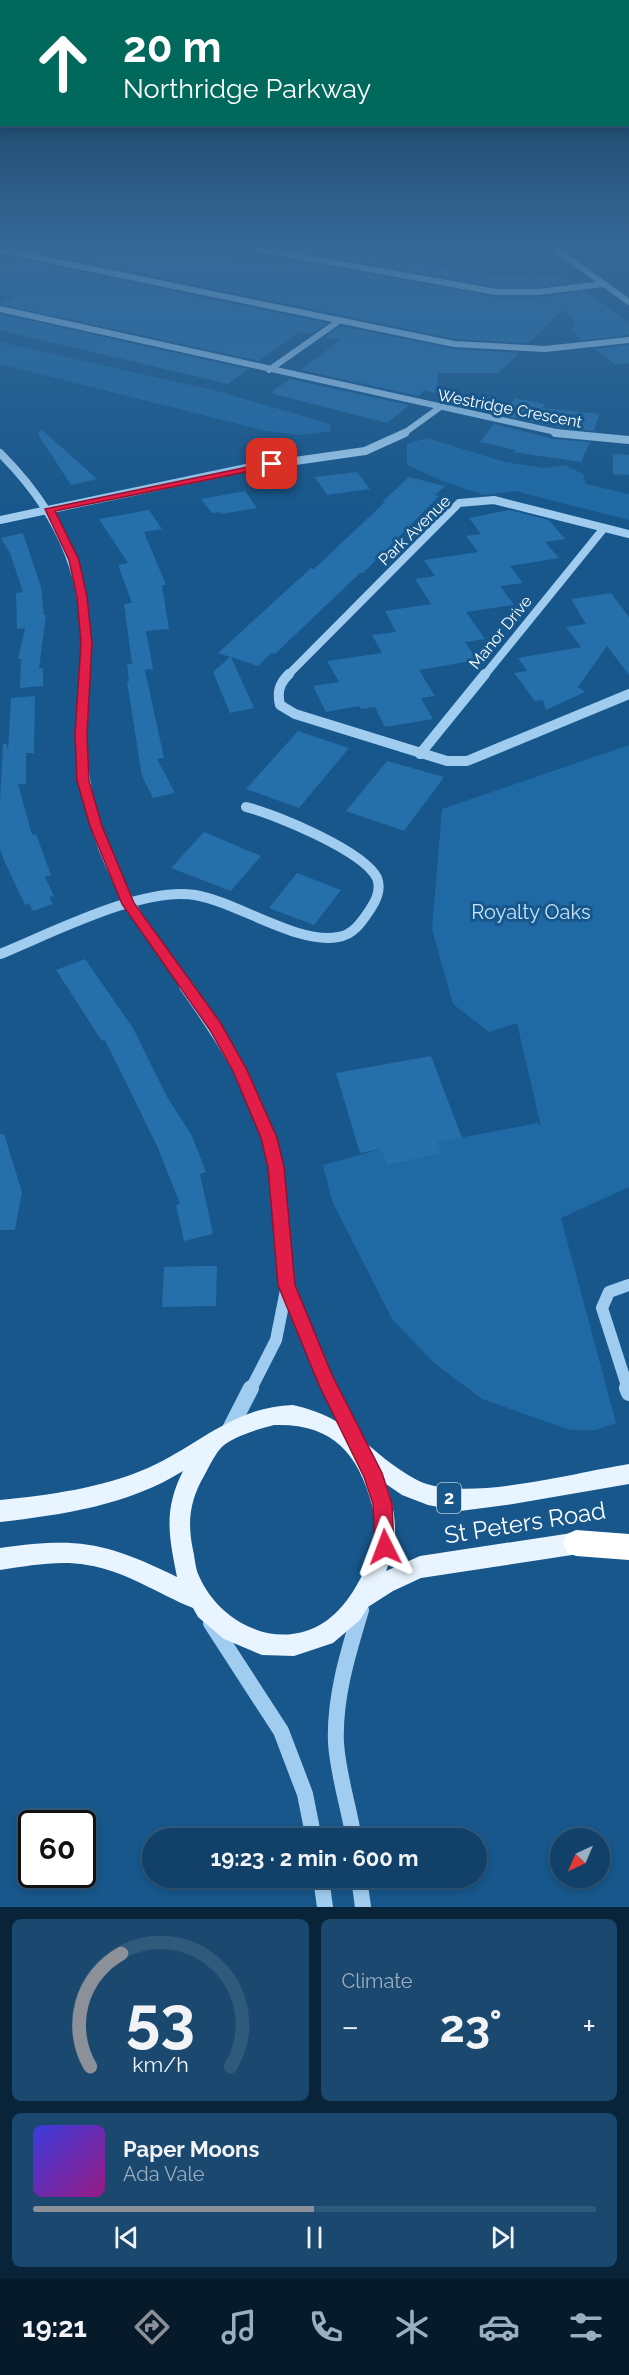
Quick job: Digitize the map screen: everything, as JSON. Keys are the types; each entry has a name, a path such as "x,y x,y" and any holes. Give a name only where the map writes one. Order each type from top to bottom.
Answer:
{"highway":[{"path":"576,1543 629,1547"}],"main road":[{"name":"St Peters Road","path":"229,1431 268,1417 294,1415 320,1422 359,1447 402,1482 428,1495 476,1501 629,1474"},
{"path":"0,1511 46,1507 110,1493 155,1475 229,1431"},
{"path":"229,1431 212,1445 200,1462 181,1503 180,1549 185,1573 207,1614 222,1627 244,1639 299,1645 320,1638 340,1627 365,1597 385,1547 383,1504 359,1447"},
{"name":"St Peters Road","path":"365,1597 385,1583 420,1567 629,1534"},
{"path":"0,1558 49,1553 89,1554 132,1569 197,1599"}],"street":[{"name":"Westridge Crescent","path":"115,335 533,429 589,438 629,440"},
{"path":"269,370 319,335"},
{"path":"409,335 454,344 489,347 562,348 629,340"},
{"path":"0,520 246,468 364,451 398,438 439,408"},
{"path":"0,453 17,468 49,509 74,560 82,597 86,643 81,734 83,781 96,826 128,904 215,1026 240,1070 269,1138 276,1167 287,1285 276,1341 229,1431"},
{"name":"Park Avenue","path":"420,754 295,714 280,705 277,693 282,681 454,506 478,500 494,500 629,534"},
{"name":"Manor Drive","path":"420,754 604,528"},
{"path":"420,754 447,761 466,761 629,694"},
{"path":"0,954 128,904 169,893 192,894 226,903 314,938 346,936 359,926 375,902 379,889 376,876 364,861 279,818 258,809 246,807"},
{"path":"287,1285 325,1379 359,1447"},
{"path":"629,1285 609,1292 602,1308 629,1393"},
{"path":"352,1828 337,1760 336,1730 346,1658 365,1597"},
{"path":"197,1599 281,1731 305,1794 312,1828"},
{"path":"322,1888 325,1907"},
{"path":"360,1888 363,1907"}],"green space":[{"path":"0,342 217,391 330,424 331,431 302,435 266,431 0,364"},
{"path":"427,438 505,462 544,468 565,465 583,474 586,484 629,494 629,520 515,491 484,495 442,481 407,465 407,444"},
{"name":"Royalty Oaks","path":"629,745 629,1187 561,1218 616,1423 596,1430 570,1430 482,1399 434,1363 392,1319 332,1201 323,1165 381,1149 386,1165 442,1154 438,1142 538,1123 541,1127 517,1023 489,1032 453,1004 432,929 442,809"}],"building":[{"path":"21,335 95,335 248,369 228,384"},
{"path":"141,335 295,335 259,361"},
{"path":"328,335 385,335 453,349 519,353 498,373 438,373 436,393 425,390 419,396 301,370 340,340 325,337"},
{"path":"436,335 537,335 529,343 455,339"},
{"path":"577,335 629,335 629,335 583,340"},
{"path":"629,345 629,363 616,365 595,349"},
{"path":"290,379 409,405 387,423 270,393"},
{"path":"515,398 545,404 542,408 599,414 594,431 559,427 502,415"},
{"path":"494,424 554,439 590,442 581,462 513,452 515,450 480,442"},
{"path":"42,430 97,479 71,485 38,434"},
{"path":"613,454 629,455 629,475 613,474"},
{"path":"357,472 370,489 327,495 315,477"},
{"path":"409,477 445,486 435,495 439,496 363,573 360,573 275,654 271,653 258,666 231,657 254,708 230,713 213,672 230,657 218,653 311,568 314,569"},
{"path":"245,491 257,508 221,514 220,512 212,513 201,499"},
{"path":"149,510 162,529 144,532 166,585 162,585 169,629 146,631 153,669 145,670 164,758 157,759 175,793 153,798 142,776 127,682 129,681 127,664 132,664 124,604 132,603 118,565 128,563 99,519"},
{"path":"509,510 549,520 565,539 545,542 559,558 510,566 523,583 500,586 514,605 466,612 485,639 465,642 477,660 419,670 435,696 421,698 433,719 385,727 375,707 361,709 359,706 326,712 313,686 339,682 327,661 382,653 372,635 396,632 385,611 431,604 415,579 435,576 424,560 478,552 466,536 481,534 469,518"},
{"path":"23,533 41,587 44,615 46,615 39,669 43,668 43,686 20,688 21,659 18,659 25,628 17,629 16,593 23,592 10,553 1,538"},
{"path":"611,593 629,617 629,675 607,646 578,687 585,692 546,710 543,700 535,701 514,673 527,671 518,658 581,647 566,627 586,624 571,599"},
{"path":"35,696 34,753 26,753 26,784 18,784 32,835 36,834 51,875 45,877 54,896 49,897 53,904 33,911 29,903 25,905 0,849 0,804 3,744 6,743 8,750 11,698"},
{"path":"298,731 349,748 299,808 246,789"},
{"path":"387,761 444,777 404,831 346,811"},
{"path":"204,832 261,856 231,891 171,868"},
{"path":"297,873 341,890 314,925 269,908"},
{"path":"85,959 133,1028 166,1095 192,1136 206,1172 200,1174 213,1234 184,1241 176,1205 180,1204 158,1148 105,1040 102,1041 56,970"},
{"path":"431,1056 462,1138 438,1142 442,1154 386,1165 381,1149 360,1153 336,1073"},
{"path":"0,1134 4,1134 22,1192 15,1230 0,1230"},
{"path":"217,1266 216,1306 162,1307 164,1267"}],"route":[{"path":"272,464 49,509 58,523 74,560 82,597 86,643 81,734 83,781 96,826 128,904 215,1026 240,1070 269,1138 276,1167 287,1285 339,1411 372,1473 383,1504 385,1547"}]}
